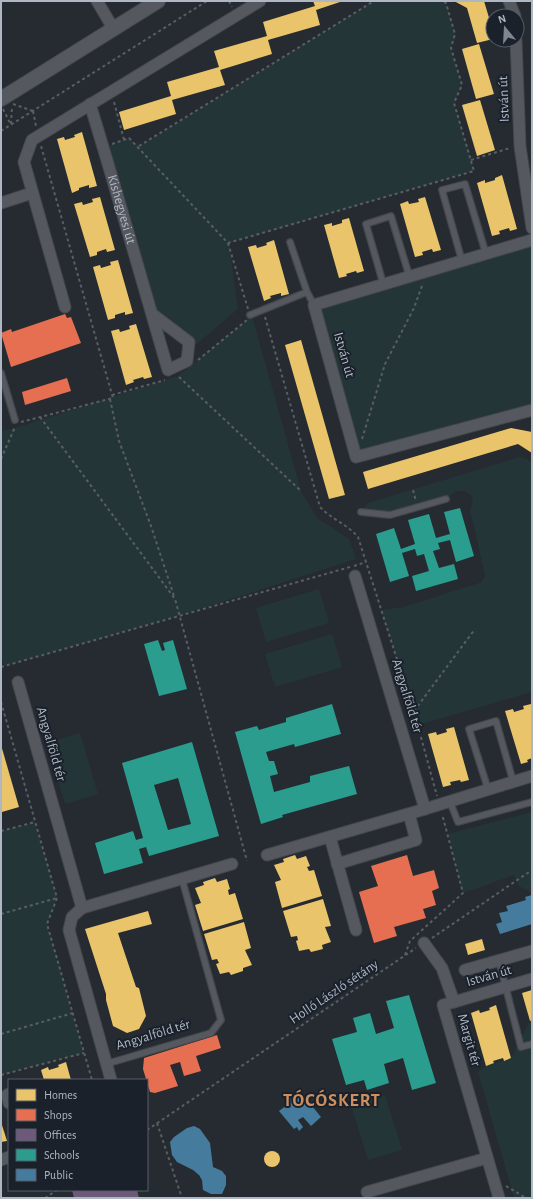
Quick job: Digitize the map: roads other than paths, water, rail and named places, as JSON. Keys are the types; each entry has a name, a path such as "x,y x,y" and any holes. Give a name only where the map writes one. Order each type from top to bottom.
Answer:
{"street":[{"path":"97,1 113,28"},
{"path":"2,104 113,28 158,1"},
{"path":"65,307 24,162 32,140 260,1"},
{"name":"István út","path":"516,48 520,146 532,228"},
{"name":"Kishegyesi út","path":"90,104 168,370 187,361 189,342 152,314"},
{"path":"1,203 32,193"},
{"path":"314,305 409,275 532,240"},
{"name":"István út","path":"314,305 356,457 532,410"},
{"name":"Angyalföld tér","path":"355,576 425,810"},
{"name":"Angyalföld tér","path":"18,682 82,908 72,917 69,930 106,1064"},
{"path":"268,855 425,810 532,776"},
{"path":"337,864 416,840 409,814"},
{"path":"330,837 356,930"},
{"path":"82,908 182,880 232,864"},
{"name":"Margit tér","path":"424,943 442,968 454,1002 443,1005 499,1198"},
{"name":"István út","path":"465,970 532,951"},
{"name":"István út","path":"454,1002 532,979"},
{"path":"106,1064 111,1079"},
{"path":"367,1192 487,1158"}],"lane":[{"path":"462,260 442,190 465,184 486,254"},
{"path":"383,283 366,224 392,216 409,275"},
{"path":"290,242 307,292 314,305"},
{"path":"251,315 307,292"},
{"path":"1,373 15,420"},
{"path":"361,512 390,515 446,499"},
{"path":"488,789 469,729 496,721 513,781"},
{"path":"445,803 458,822 532,802"},
{"name":"Angyalföld tér","path":"106,1064 211,1033 221,1020 182,880"},
{"path":"499,961 521,1047 532,1044"}],"district":[{"name":"TÓCÓSKERT","path":"332,1101"}]}
